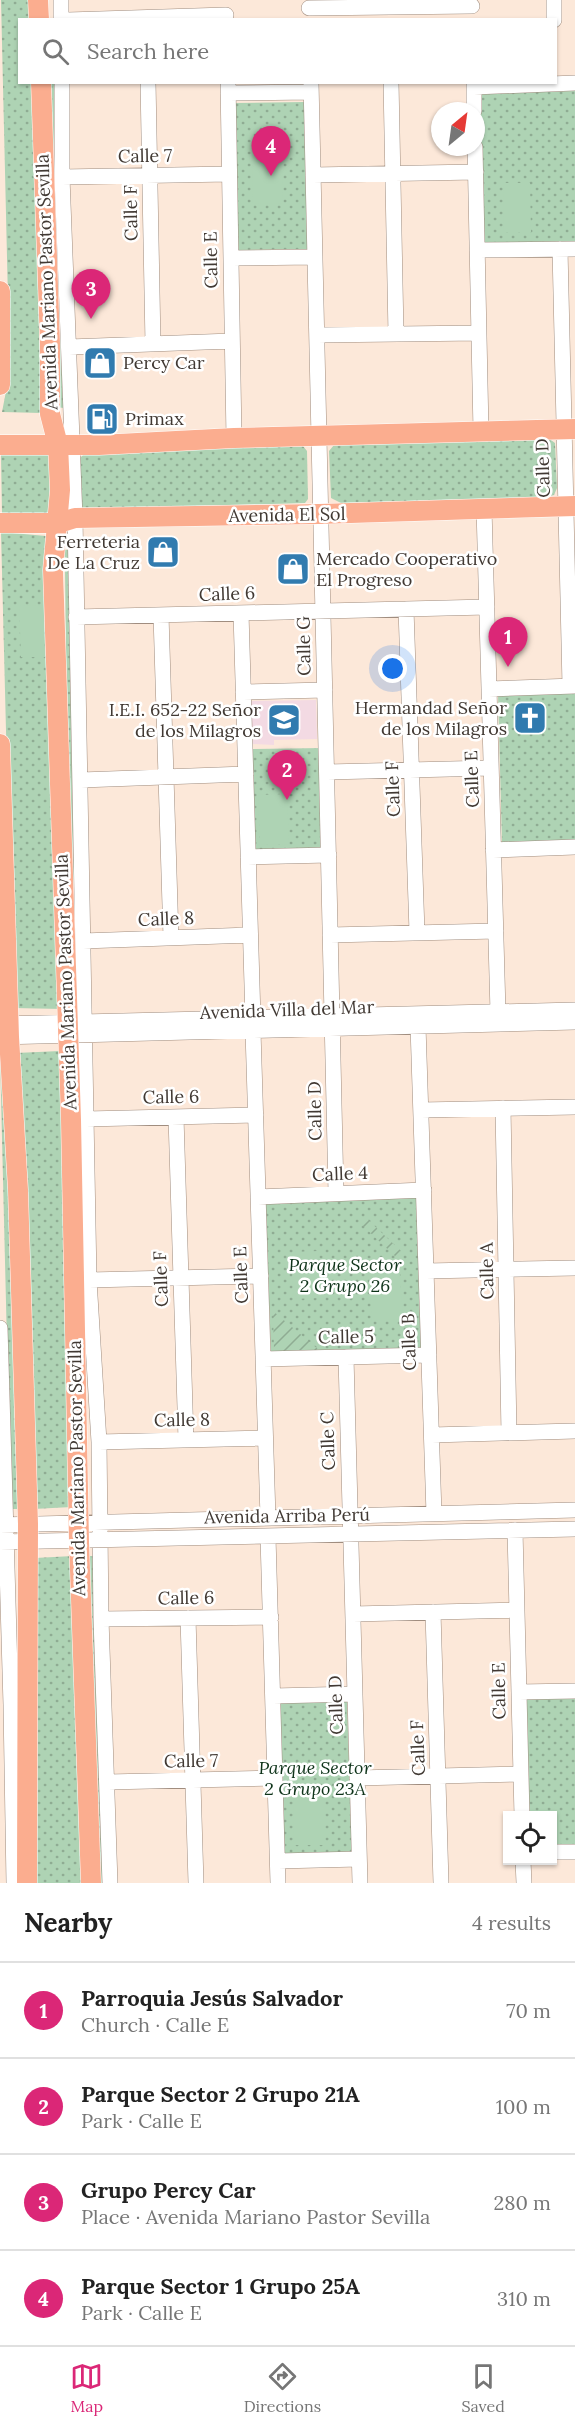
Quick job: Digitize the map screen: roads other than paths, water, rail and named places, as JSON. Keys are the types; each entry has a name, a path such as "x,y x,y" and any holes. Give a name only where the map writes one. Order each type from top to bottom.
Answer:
{"main road":[{"path":"38,0 39,18"},
{"name":"Avenida Mariano Pastor Sevilla","path":"41,84 50,344 50,414 64,445 67,521 53,570 75,1029 78,1532 91,1883"},
{"path":"0,291 0,385"},
{"path":"0,445 64,445 319,435 568,429"},
{"name":"Avenida El Sol","path":"0,523 569,506"},
{"path":"0,744 4,1031 18,1190 28,1533 13,1877"}],"street":[{"path":"61,0 61,18"},
{"path":"554,0 554,18"},
{"path":"309,9 389,13 472,8"},
{"path":"147,18 226,12"},
{"path":"557,83 575,83"},
{"name":"Avenida Mariano Pastor Sevilla","path":"62,84 62,177 69,347 64,445"},
{"name":"Calle F","path":"148,84 153,344"},
{"path":"391,84 396,334"},
{"path":"474,102 474,85 514,84"},
{"path":"228,88 311,87"},
{"name":"Calle G","path":"311,87 319,514 333,1023"},
{"name":"Calle E","path":"228,88 234,438"},
{"path":"475,156 481,431"},
{"path":"313,175 476,172"},
{"name":"Calle 7","path":"62,177 229,174"},
{"path":"477,250 567,249"},
{"name":"Calle D","path":"567,249 572,686"},
{"path":"231,258 315,257"},
{"path":"317,335 479,333"},
{"path":"69,347 232,341"},
{"name":"Calle E","path":"484,508 498,1012"},
{"name":"Avenida Mariano Pastor Sevilla","path":"67,521 76,617 84,941 75,1029 86,1119 89,1280 99,1442 101,1619 110,1883"},
{"name":"Calle 6","path":"76,617 487,607"},
{"name":"Calle F","path":"406,609 417,932"},
{"name":"Calle E","path":"241,613 268,1518"},
{"path":"161,615 171,938"},
{"path":"489,689 572,686"},
{"path":"243,692 325,690"},
{"path":"327,772 491,768"},
{"path":"81,780 246,774"},
{"path":"494,850 575,848"},
{"path":"248,857 329,855"},
{"path":"330,935 496,931"},
{"name":"Calle 8","path":"84,941 250,935"},
{"name":"Avenida Villa del Mar","path":"4,1031 333,1023 498,1012 575,1010"},
{"name":"Avenida Villa del Mar","path":"333,1023 418,1026 575,1022"},
{"name":"Calle D","path":"333,1023 336,1193"},
{"name":"Calle B","path":"418,1026 434,1514"},
{"path":"421,1110 575,1107"},
{"name":"Calle A","path":"503,1108 509,1433"},
{"name":"Calle 6","path":"86,1119 256,1115"},
{"name":"Calle F","path":"176,1117 186,1440"},
{"name":"Calle 4","path":"258,1197 424,1190"},
{"path":"426,1271 575,1268"},
{"path":"89,1280 261,1276"},
{"path":"0,1328 6,1786 13,1877"},
{"name":"Calle 5","path":"263,1359 429,1355"},
{"name":"Calle C","path":"346,1357 350,1525"},
{"path":"432,1435 575,1431"},
{"name":"Calle 8","path":"99,1442 265,1438"},
{"name":"Avenida Arriba Perú","path":"2,1525 28,1533 78,1532 100,1540 268,1537 434,1514 575,1510"},
{"name":"Avenida Arriba Perú","path":"78,1532 100,1522 268,1518 350,1525 515,1530 575,1529"},
{"name":"Calle D","path":"350,1525 360,1883"},
{"name":"Calle E","path":"515,1530 522,1811"},
{"name":"Avenida Arriba Perú","path":"3,1542 28,1533"},
{"path":"268,1537 278,1883"},
{"path":"353,1614 517,1610"},
{"name":"Calle F","path":"433,1612 441,1883"},
{"name":"Calle 6","path":"101,1619 271,1617"},
{"path":"188,1618 196,1883"},
{"path":"519,1692 575,1691"},
{"path":"273,1696 355,1694"},
{"path":"357,1778 521,1774"},
{"name":"Calle 7","path":"108,1782 275,1778"},
{"path":"557,1852 575,1852"},
{"path":"278,1860 359,1859"},
{"path":"523,1865 524,1883"}],"place":[{"name":"Parque Sector 1 Grupo 25A","path":"271,176"},
{"name":"Grupo Percy Car","path":"91,319"},
{"name":"Percy Car","path":"100,363"},
{"name":"Primax","path":"102,419"},
{"name":"Ferreteria De La Cruz","path":"163,552"},
{"name":"Mercado Cooperativo El Progreso","path":"293,569"},
{"name":"Parroquia Jesús Salvador","path":"508,667"},
{"name":"Hermandad Señor de los Milagros","path":"530,718"},
{"name":"I.E.I. 652-22 Señor de los Milagros","path":"284,720"},
{"name":"Parque Sector 2 Grupo 21A","path":"287,800"}],"park label":[{"name":"Parque Sector 2 Grupo 26","path":"345,1275"},
{"name":"Parque Sector 2 Grupo 23A","path":"315,1778"}]}
